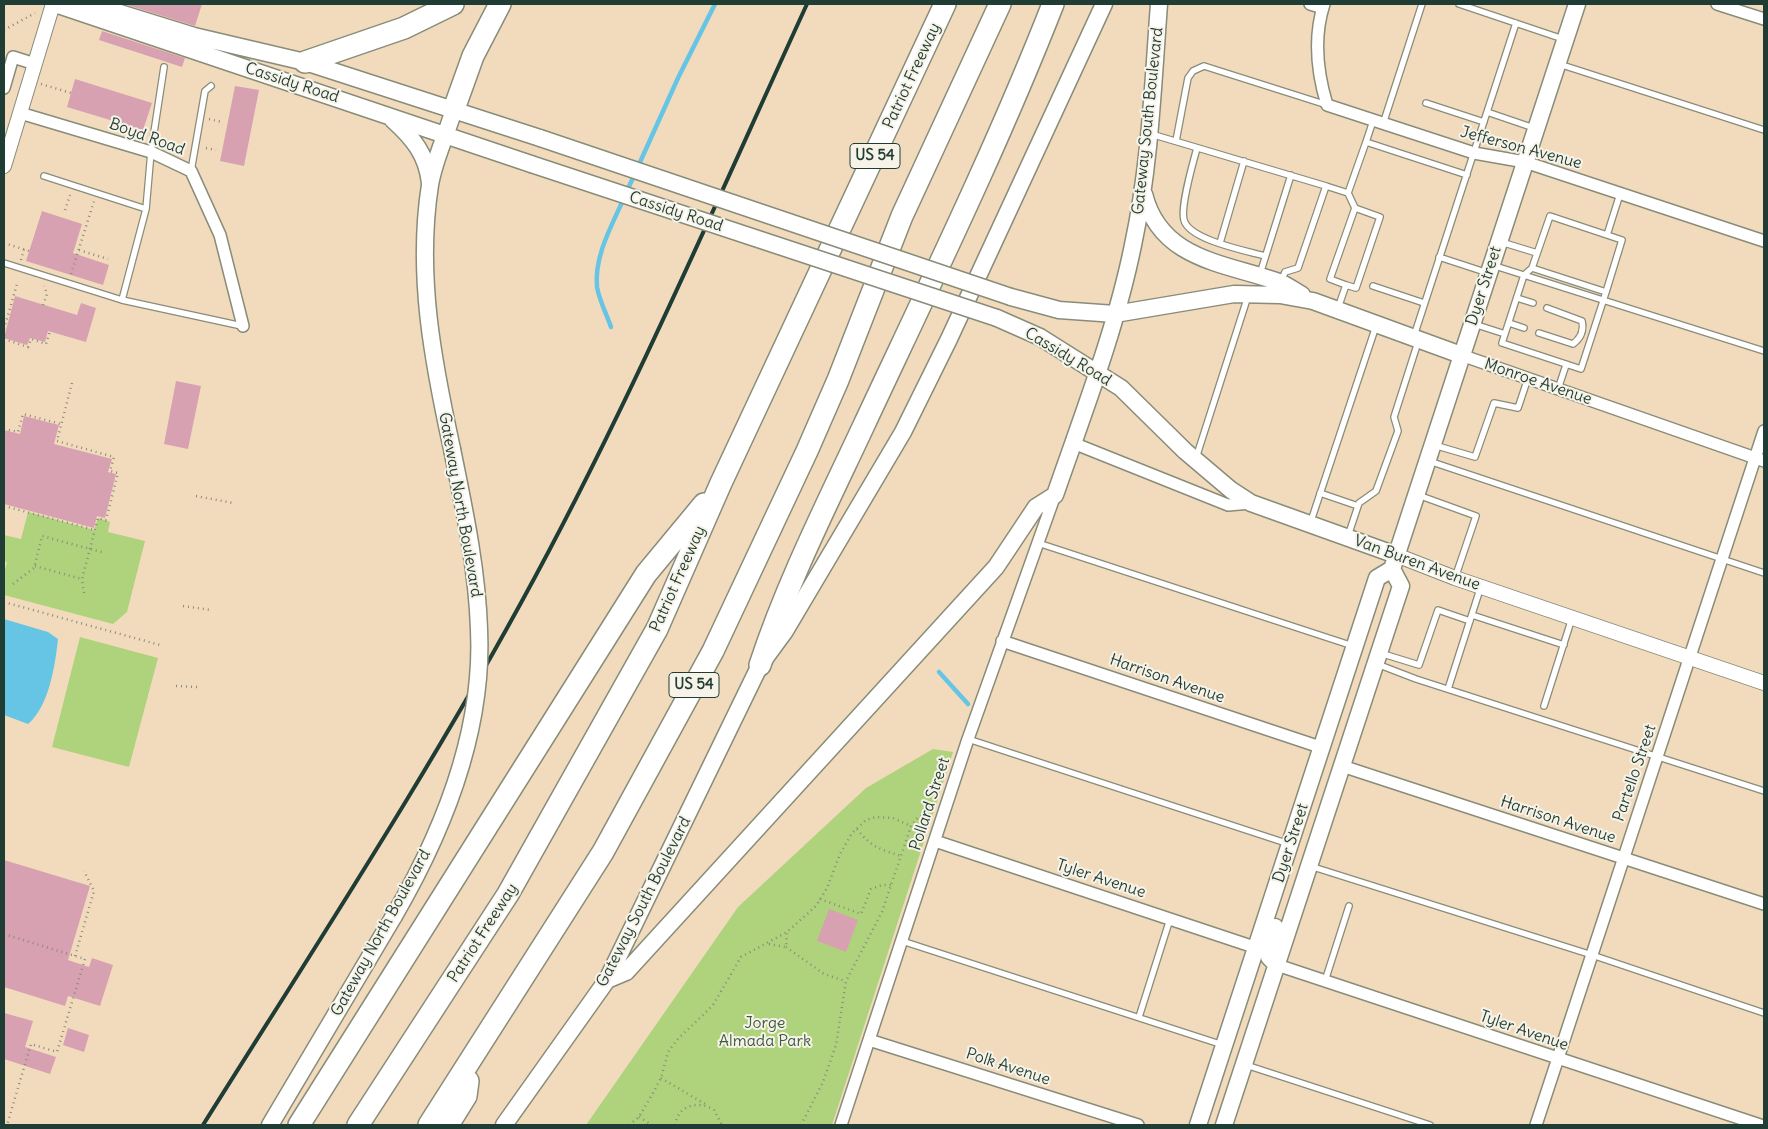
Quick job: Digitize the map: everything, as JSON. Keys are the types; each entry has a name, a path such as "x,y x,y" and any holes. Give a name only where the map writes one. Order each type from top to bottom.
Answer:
{"highway":[{"path":"305,62 404,28 453,4"},
{"path":"454,109 473,56 500,4"},
{"name":"Patriot Freeway","path":"358,1125 508,894 600,735 657,628 721,483 945,4"},
{"name":"US 54","path":"430,1125 603,852 713,651 807,451 842,371 902,216 1000,4"},
{"path":"760,665 773,626 828,502 1007,116 1053,4"},
{"path":"299,1125 646,574 721,483"},
{"path":"448,1125 466,1096 470,1064"}],"main road":[{"name":"Cassidy Road","path":"55,4 110,10 194,36 305,62 454,109 1011,298 1059,310 1115,314 1189,300 1249,294 1266,294 1313,301"},
{"name":"Cassidy Road","path":"55,4 386,114 446,136 997,318 1040,337 1121,388 1196,460 1251,503"},
{"name":"Gateway South Boulevard","path":"504,1125 607,980 760,665 785,631 903,432 953,330 1104,4"},
{"name":"Gateway South Boulevard","path":"1055,495 1097,372 1134,245 1143,190 1149,134 1159,4"},
{"name":"Dyer Street","path":"1198,1125 1323,748 1377,578 1394,562 1577,4"},
{"name":"Gateway North Boulevard","path":"270,1125 394,916 422,863 450,797 469,735 474,705 479,646 478,604 466,519 430,342 424,256 430,184 454,109"},
{"path":"386,114 412,137 422,151 428,168 430,184"},
{"path":"1143,190 1151,216 1173,242 1201,258 1281,282 1313,301"},
{"name":"Monroe Avenue","path":"1313,301 1461,355"},
{"path":"607,980 626,972 996,567 1036,507 1055,495"},
{"name":"Van Buren Avenue","path":"1251,503 1347,538 1394,562"},
{"name":"Dyer Street","path":"1224,1125 1401,586 1394,562"},
{"path":"1277,965 1269,957 1269,946 1295,857 1291,843"}],"street":[{"path":"4,166 55,4"},
{"path":"1310,4 1324,6 1316,57 1320,83 1327,105"},
{"path":"1717,4 1764,19"},
{"path":"4,88 13,57 35,64"},
{"name":"Jefferson Avenue","path":"1327,105 1474,154 1525,162 1764,241"},
{"name":"Boyd Road","path":"20,112 151,152 191,171 220,235 243,326"},
{"name":"Monroe Avenue","path":"1461,355 1760,460"},
{"name":"Partello Street","path":"1536,1125 1722,559 1760,460 1764,431"},
{"name":"Van Buren Avenue","path":"1073,443 1228,504 1251,503"},
{"name":"Pollard Street","path":"841,1125 968,739 1055,495"},
{"name":"Van Buren Avenue","path":"1394,562 1481,586 1764,683"},
{"name":"Harrison Avenue","path":"1002,641 1323,748"},
{"name":"Harrison Avenue","path":"1342,766 1764,904"},
{"name":"Tyler Avenue","path":"935,840 1257,948"},
{"name":"Tyler Avenue","path":"1277,965 1760,1125"},
{"name":"Polk Avenue","path":"869,1040 1138,1125"}],"lane":[{"path":"1355,208 1380,217 1356,288 1330,279 1355,208 1348,193 1366,142 1378,122 1422,4"},
{"path":"1460,4 1565,40"},
{"path":"1347,538 1359,503 1376,491 1398,431 1394,417 1424,303 1516,23"},
{"path":"1557,63 1764,130"},
{"path":"1176,141 1188,78 1193,71 1204,66 1327,105"},
{"path":"122,300 146,209 151,152 164,67"},
{"path":"191,171 205,91 211,86"},
{"path":"1426,103 1484,122"},
{"path":"1487,112 1536,129"},
{"path":"1149,134 1348,193"},
{"path":"1366,142 1467,175"},
{"path":"1196,148 1184,209 1184,220 1190,230 1202,238 1265,256"},
{"path":"1220,243 1244,161"},
{"path":"1259,276 1291,175"},
{"path":"44,176 146,209"},
{"path":"1281,282 1285,272 1298,268 1326,186"},
{"path":"1607,235 1620,194"},
{"path":"1550,216 1607,235 1622,240 1581,369 1502,344 1524,275 1532,268 1550,216"},
{"path":"1498,241 1537,254"},
{"path":"1439,256 1490,269 1524,275 1603,302 1764,351"},
{"path":"4,262 122,300 243,326"},
{"path":"1532,268 1606,292"},
{"path":"1337,310 1346,285"},
{"path":"1373,286 1424,303"},
{"path":"1196,460 1249,294"},
{"path":"1517,298 1533,303"},
{"path":"1539,333 1573,344 1579,339 1583,326 1582,321 1547,308"},
{"path":"1472,323 1505,334"},
{"path":"1509,323 1524,328"},
{"path":"1309,525 1377,324"},
{"path":"1558,389 1566,364"},
{"path":"1432,444 1475,457 1494,404 1518,408 1528,378"},
{"path":"1427,460 1764,573"},
{"path":"1320,493 1358,506"},
{"path":"1416,495 1476,516 1455,578"},
{"path":"1038,542 1355,646"},
{"path":"1448,689 1481,586"},
{"path":"1416,679 1438,610 1564,645"},
{"path":"1544,706 1572,618"},
{"path":"1378,658 1419,666"},
{"path":"1378,658 1416,679 1764,791"},
{"path":"968,739 1291,843"},
{"path":"1310,866 1592,955 1764,1013"},
{"path":"1325,981 1349,906"},
{"path":"1139,1017 1170,919"},
{"path":"902,940 1224,1045"},
{"path":"1244,1064 1430,1125"}],"path":[{"path":"4,30 36,13"},
{"path":"30,81 71,93"},
{"path":"66,210 73,186"},
{"path":"69,283 97,193"},
{"path":"4,243 30,251"},
{"path":"79,250 108,259"},
{"path":"4,329 17,284"},
{"path":"44,305 47,294"},
{"path":"4,339 28,347 31,339 46,344 50,331"},
{"path":"72,383 57,441 114,457 110,471 118,473 106,520"},
{"path":"4,428 18,432 23,414 62,424"},
{"path":"196,496 232,503"},
{"path":"4,506 95,530"},
{"path":"84,593 82,579 98,518 110,522"},
{"path":"13,584 34,566 42,536 105,553"},
{"path":"34,566 82,579"},
{"path":"4,602 160,645"},
{"path":"183,606 211,610"},
{"path":"176,686 197,687"},
{"path":"801,1125 823,1082 836,1045 846,981 871,936 892,885 911,826 918,816 933,816"},
{"path":"629,1125 639,1117 661,1078 668,1052 677,1040 713,1005 742,957 749,951 769,944 808,914 820,899 836,870 848,839 857,829 866,820 886,817 911,826"},
{"path":"857,829 870,844 901,856"},
{"path":"75,956 94,892 84,871"},
{"path":"820,899 861,914 871,889 882,885 892,885"},
{"path":"786,948 787,932"},
{"path":"4,934 85,959 57,1052 31,1044 7,1125"},
{"path":"769,944 786,948 824,974 846,981"},
{"path":"661,1078 708,1106 719,1116 722,1125"},
{"path":"676,1125 680,1113 686,1108 692,1105 708,1106"},
{"path":"639,1117 652,1125"}],"green space":[{"path":"28,512 94,530 98,518 110,522 108,532 145,541 127,612 113,624 4,595 4,573 7,562 4,561 4,535 21,539"},
{"path":"80,637 158,658 129,767 52,747"},
{"name":"Jorge Almada Park","path":"933,749 953,752 832,1125 586,1125 738,907 866,788"}],"water":[{"path":"4,619 48,632 58,639 50,685 41,707 28,724 4,715"}],"building":[{"path":"124,4 202,4 195,26"},
{"path":"102,31 185,58 182,67 99,40"},
{"path":"75,79 152,103 143,130 67,107"},
{"path":"235,86 259,90 244,166 220,161"},
{"path":"42,211 82,224 73,253 109,265 103,285 26,261"},
{"path":"15,296 77,315 81,303 96,308 86,342 48,331 45,342 30,338 27,345 4,338"},
{"path":"176,381 201,386 188,449 164,444"},
{"path":"24,416 59,425 54,444 112,459 108,472 116,474 105,518 97,516 94,528 4,504 4,430 20,434"},
{"path":"4,860 90,886 68,960 89,967 92,958 113,965 100,1006 68,996 65,1006 4,987"},
{"path":"829,909 858,920 846,952 817,941"},
{"path":"4,1013 33,1021 25,1047 56,1057 50,1074 4,1059"},
{"path":"68,1028 89,1035 84,1052 63,1045"}],"waterway":[{"path":"627,191 678,78 715,4"},
{"path":"611,327 598,292 598,264 609,230 624,198"},
{"path":"939,672 968,704"}],"railway":[{"path":"203,1125 415,786 535,577 642,365 807,4"}]}
